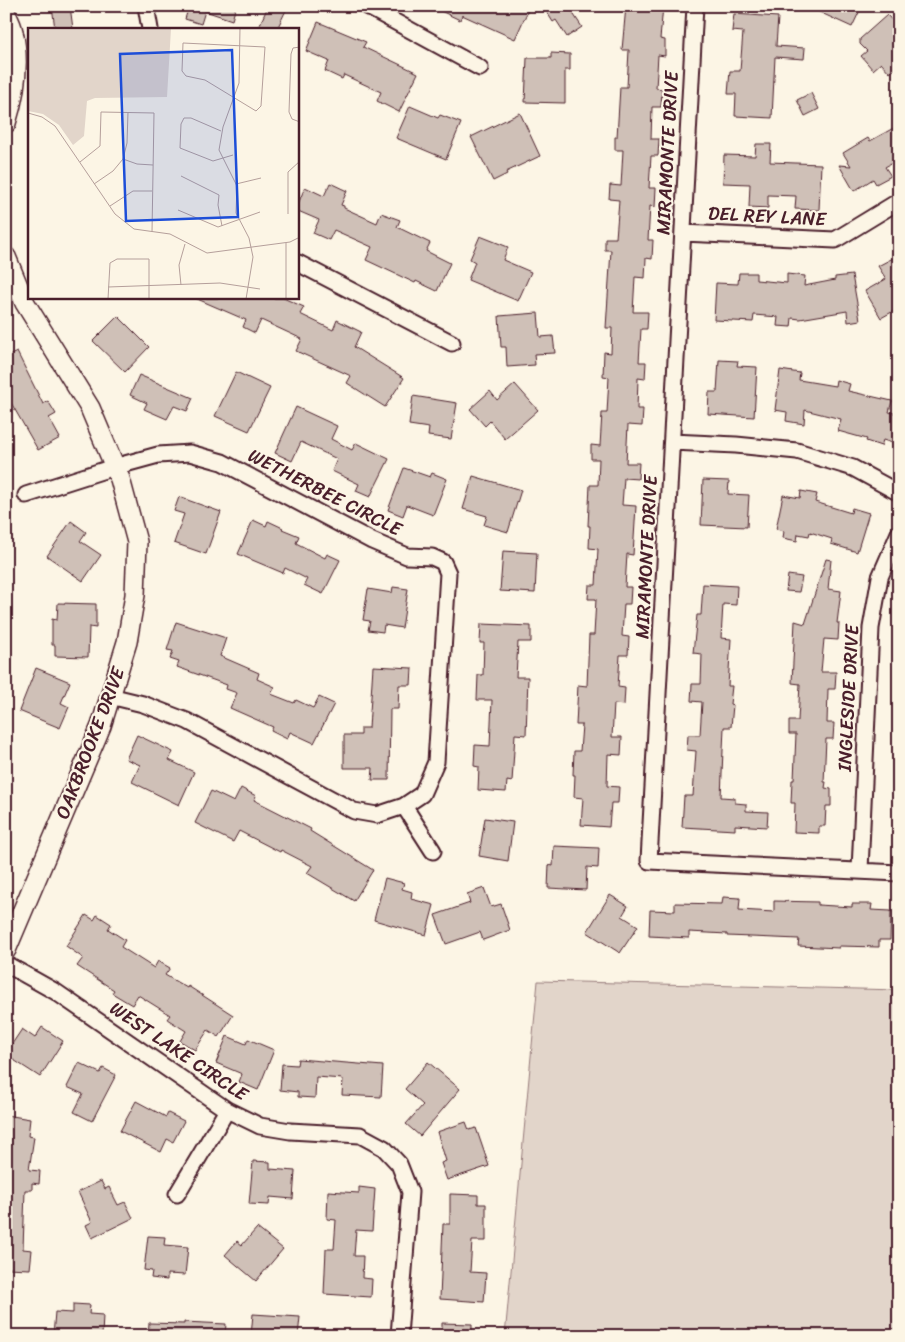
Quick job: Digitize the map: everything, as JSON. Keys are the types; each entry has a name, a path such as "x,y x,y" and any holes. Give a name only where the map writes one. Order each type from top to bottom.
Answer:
{"street":[{"path":"146,6 150,28"},
{"path":"366,6 480,68"},
{"name":"MIRAMONTE DRIVE","path":"695,6 650,861 899,873"},
{"path":"6,14 13,32 16,70 13,102 6,123"},
{"name":"DEL REY LANE","path":"683,232 835,240 899,201"},
{"path":"299,264 452,343"},
{"name":"OAKBROOKE DRIVE","path":"6,950 101,726 127,642 135,595 137,542 120,480 90,408 25,303 8,265"},
{"path":"672,442 736,445 797,452 853,468 899,493"},
{"name":"WETHERBEE CIRCLE","path":"26,495 158,455 190,453 222,462 372,541 407,556 432,556 443,562 448,573 436,762 422,794 404,806 377,815 354,811 188,721 143,704 110,696"},
{"name":"INGLESIDE DRIVE","path":"860,870 871,628 880,577 899,533"},
{"path":"404,806 433,851"},
{"name":"WEST LAKE CIRCLE","path":"6,964 56,992 227,1110 260,1126 290,1131 360,1135 384,1148 399,1164 410,1192 399,1336"},
{"path":"177,1194 227,1110"}],"shaded area":[{"path":"538,981 899,990 899,1336 505,1336"}],"building":[{"path":"52,6 70,6 73,28 55,28"},
{"path":"189,6 236,6 232,20 205,11 201,24 185,19"},
{"path":"268,6 288,6 277,28 258,28"},
{"path":"430,6 530,6 515,39 462,15 460,20"},
{"path":"543,6 568,6 582,27 567,37 556,20 553,22"},
{"path":"626,6 663,6 660,39 665,40 665,56 658,55 656,88 662,89 661,107 652,107 651,139 659,139 658,156 651,156 649,188 656,188 655,207 650,206 648,240 653,240 652,259 646,258 645,278 635,277 633,312 648,312 647,329 641,329 639,362 646,362 645,379 638,378 637,409 643,409 642,426 628,425 626,463 639,463 638,479 624,478 622,505 636,506 633,555 627,554 625,587 631,587 630,604 624,604 622,636 629,637 628,655 620,655 618,687 625,688 624,705 614,704 612,737 622,737 621,755 608,754 607,786 619,787 618,803 611,803 609,827 581,825 583,798 574,797 575,775 573,775 574,751 580,751 582,725 576,725 578,685 587,686 589,635 594,635 596,599 588,599 589,585 596,585 598,549 589,548 590,526 588,526 590,485 598,485 599,459 591,459 591,445 600,446 602,413 607,413 609,377 603,376 604,352 611,353 612,328 606,328 611,250 605,250 605,238 616,238 619,200 609,199 610,185 621,186 623,150 615,150 615,137 617,137 620,87 627,87 629,50 622,50"},
{"path":"806,6 862,6 852,27"},
{"path":"734,14 778,17 776,46 805,48 804,59 775,57 772,118 735,116 736,94 728,94 730,71 740,71 743,32 732,31"},
{"path":"887,15 899,28 899,66 890,73 881,63 873,70 861,56 867,51 860,44 860,39"},
{"path":"318,22 366,42 363,47 418,73 399,112 377,101 381,92 344,75 342,79 325,71 329,61 306,51"},
{"path":"551,53 570,54 570,70 565,70 565,103 525,102 527,58 551,58"},
{"path":"811,93 819,109 805,116 797,100"},
{"path":"410,106 438,118 440,115 461,123 446,159 396,138"},
{"path":"520,113 540,156 506,172 507,174 493,181 471,137"},
{"path":"899,125 899,159 885,167 891,176 876,184 873,179 854,191 839,165 851,166 843,153 868,138 870,141"},
{"path":"756,144 771,144 770,162 821,164 819,210 795,209 796,196 768,195 768,208 749,207 750,184 723,183 724,155 755,156"},
{"path":"330,183 347,191 341,205 344,208 377,223 381,213 400,220 397,227 430,243 426,251 450,263 437,291 366,260 372,247 334,230 329,240 313,233 319,220 299,211 299,202 305,187 324,196"},
{"path":"480,236 508,247 503,260 531,272 518,301 468,280 475,262 470,259"},
{"path":"895,257 899,264 899,308 881,318 865,291 886,279 878,266"},
{"path":"739,273 756,273 756,280 787,283 787,274 805,276 804,286 835,280 835,277 852,275 860,320 848,322 847,311 800,319 792,318 791,327 777,326 778,317 754,315 753,322 714,320 716,283 738,284"},
{"path":"197,299 285,299 304,307 300,314 333,330 337,320 361,332 354,347 404,378 385,407 347,383 351,376 296,351 302,339 261,320 255,333 243,327 246,320"},
{"path":"538,313 540,337 553,336 555,353 534,354 535,365 507,367 506,347 501,347 499,316"},
{"path":"118,316 149,347 125,372 93,341"},
{"path":"17,352 43,404 48,401 56,414 49,418 60,438 38,450 6,394 6,357"},
{"path":"719,360 738,361 737,366 757,367 754,417 708,414 709,392 717,392"},
{"path":"780,370 800,373 799,380 835,386 836,380 850,384 848,391 892,401 889,412 899,414 899,445 883,440 881,446 866,441 867,439 838,431 841,419 805,410 804,424 786,421 787,412 775,410"},
{"path":"236,372 270,388 249,431 215,416"},
{"path":"139,375 193,398 187,411 174,406 167,419 144,409 147,403 130,395"},
{"path":"515,384 538,410 505,439 490,421 485,426 470,409 490,391 497,400"},
{"path":"413,396 457,403 451,439 428,436 429,428 409,425"},
{"path":"296,407 337,426 331,439 352,450 356,443 389,459 370,497 356,491 359,484 332,471 337,459 301,442 292,461 275,453"},
{"path":"404,468 430,477 432,473 447,479 433,515 407,505 403,516 388,510"},
{"path":"473,476 521,490 508,532 484,525 487,516 463,509"},
{"path":"703,480 729,481 728,494 749,495 747,527 701,525"},
{"path":"801,491 817,494 815,502 851,513 852,508 869,513 857,552 831,544 832,539 810,532 809,536 798,534 797,541 783,538 784,531 776,529 783,495 800,498"},
{"path":"179,497 221,512 206,554 174,543 184,514 174,511"},
{"path":"253,520 266,526 268,521 299,536 296,543 325,558 327,554 340,560 323,594 304,585 307,579 285,568 283,573 238,554"},
{"path":"71,521 86,532 80,541 101,555 83,581 47,556"},
{"path":"503,551 537,553 535,593 500,591"},
{"path":"826,559 831,560 828,589 841,591 837,623 839,623 838,640 824,639 821,672 836,672 835,689 828,689 827,723 834,723 833,739 826,739 824,782 826,782 825,788 831,789 831,806 826,806 825,826 819,826 819,833 794,832 795,803 791,803 796,734 789,734 789,721 798,721 800,684 792,683 795,621 805,624"},
{"path":"788,575 802,577 799,592 786,591"},
{"path":"703,584 737,586 736,605 723,604 721,638 731,639 728,686 732,686 730,704 733,705 731,727 724,727 721,797 735,798 735,803 746,804 746,811 768,812 767,827 735,825 735,830 682,827 684,796 693,796 696,751 687,750 688,735 700,735 702,702 691,701 692,684 701,684 702,654 693,653 697,615 701,615"},
{"path":"393,587 408,589 402,628 384,625 383,632 368,630 370,621 363,620 368,589 392,593"},
{"path":"58,603 96,604 96,628 89,627 88,657 55,656 55,645 52,645 52,619 57,620"},
{"path":"176,622 226,638 220,656 259,673 257,679 275,687 271,694 294,703 296,700 313,708 319,697 334,704 314,743 290,732 287,739 271,731 273,727 230,708 237,693 226,689 227,685 177,667 179,662 170,659 173,651 167,650"},
{"path":"481,624 531,626 531,642 518,642 516,677 528,677 526,735 515,734 512,782 507,781 506,792 478,790 479,767 474,766 475,745 490,746 492,700 477,700 478,675 483,675 484,643 480,643"},
{"path":"373,666 412,668 411,685 399,685 398,709 390,709 389,780 372,780 373,768 344,768 344,735 361,735 361,728 369,728"},
{"path":"36,668 70,682 61,703 69,707 60,728 19,711"},
{"path":"137,735 173,752 169,760 194,772 179,805 132,782 140,765 126,759"},
{"path":"241,788 256,796 254,800 311,829 310,831 373,870 354,901 307,873 312,866 281,850 280,852 239,831 233,842 195,823 211,791 234,802"},
{"path":"485,818 513,822 508,861 479,856"},
{"path":"554,846 599,848 598,868 587,867 586,890 548,888 549,865 553,866"},
{"path":"385,878 404,883 402,889 412,892 411,899 434,905 426,935 374,920"},
{"path":"484,888 491,907 501,904 510,930 483,940 480,932 446,944 435,915 470,903 467,894"},
{"path":"610,895 628,906 622,916 638,926 620,953 587,932"},
{"path":"723,897 740,898 739,910 774,912 774,901 818,902 818,905 852,907 852,904 872,904 871,910 891,911 890,940 879,940 879,947 839,946 839,948 798,946 799,939 727,936 727,934 689,932 689,938 649,936 650,910 675,911 675,903 722,904"},
{"path":"86,915 94,920 97,915 111,924 108,929 125,940 121,947 154,968 158,961 170,968 165,975 187,988 188,986 233,1015 219,1037 208,1030 195,1050 180,1041 186,1031 167,1019 170,1015 138,995 132,1005 112,993 114,990 77,966 83,958 66,946"},
{"path":"42,1027 63,1041 40,1077 6,1055 6,1053 22,1029 35,1038"},
{"path":"227,1036 246,1044 248,1039 274,1050 258,1090 239,1082 242,1074 216,1063"},
{"path":"298,1059 383,1066 381,1097 342,1095 343,1079 316,1077 315,1098 298,1097 298,1092 280,1090 282,1064 297,1065"},
{"path":"428,1062 460,1089 420,1136 406,1124 423,1105 405,1089"},
{"path":"79,1063 100,1073 103,1068 116,1075 92,1121 74,1112 83,1094 67,1087"},
{"path":"136,1101 166,1117 168,1113 184,1121 173,1142 167,1139 161,1152 120,1131"},
{"path":"6,1115 30,1119 28,1136 34,1137 29,1170 40,1171 39,1184 32,1183 32,1190 25,1190 23,1249 32,1250 30,1269 6,1268"},
{"path":"466,1122 469,1130 476,1128 489,1166 447,1180 441,1163 446,1161 437,1132"},
{"path":"253,1161 270,1162 270,1169 295,1171 293,1199 270,1197 269,1205 249,1204"},
{"path":"101,1181 105,1189 109,1187 118,1205 125,1202 133,1218 92,1238 86,1225 92,1222 78,1192"},
{"path":"359,1187 375,1189 372,1231 356,1230 354,1256 363,1256 362,1278 372,1279 371,1297 324,1294 326,1249 334,1249 336,1220 327,1219 328,1191 359,1193"},
{"path":"450,1194 478,1195 478,1204 486,1204 486,1241 472,1241 470,1272 486,1273 484,1302 440,1299 443,1224 450,1224"},
{"path":"257,1228 283,1249 256,1281 225,1255 237,1241 242,1245"},
{"path":"148,1236 165,1237 164,1245 188,1247 185,1275 167,1274 167,1280 151,1278 152,1271 144,1270"},
{"path":"73,1304 90,1305 89,1314 103,1315 102,1336 53,1336 55,1312 73,1313"},
{"path":"253,1314 300,1317 298,1336 251,1336"},
{"path":"184,1322 226,1324 225,1336 148,1336 149,1323 184,1324"},
{"path":"442,1323 472,1324 472,1336 442,1336"}]}
